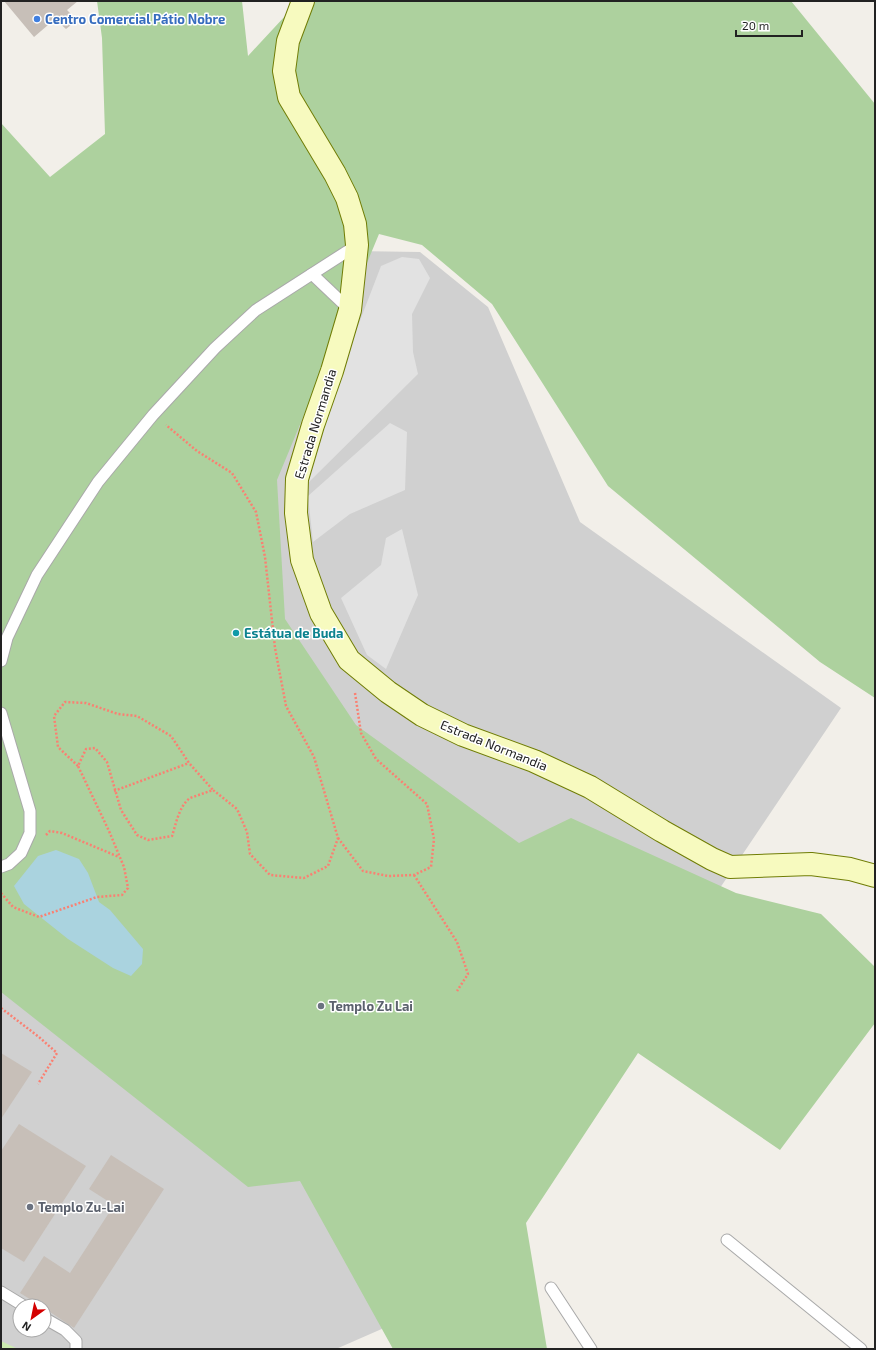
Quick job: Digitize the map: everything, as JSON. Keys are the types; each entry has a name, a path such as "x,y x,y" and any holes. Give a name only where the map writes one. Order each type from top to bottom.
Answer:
{"street":[{"name":"Estrada Normandia","path":"303,1 288,41 284,71 290,97 335,174 347,198 355,224 358,245 350,310 297,479 296,513 302,560 321,613 348,660 388,692 422,715 463,735 502,748 590,786 712,860 730,867 811,864 850,869 875,876"}],"lane":[{"path":"1,661 7,638 37,575 98,482 153,415 216,348 256,310 358,245"},
{"path":"312,274 350,310"},
{"path":"1,713 30,811 30,833 21,852 8,864 1,867"},
{"path":"727,1240 860,1349"},
{"path":"551,1288 591,1349"},
{"path":"1,1292 12,1299"},
{"path":"52,1323 65,1330 76,1341 76,1349"}],"path":[{"path":"153,415 197,451 232,473 256,512 264,557 275,648 286,706 314,757 338,838 363,871 388,876 414,875 431,867 434,839 427,804 376,759 362,733 348,660"},
{"path":"1,893 13,907 39,917 97,897 122,895 128,888 124,867 109,831 78,766 58,747 54,716 65,702 86,703 118,714 136,716 171,736 189,763 213,790 237,809 247,832 250,854 270,875 304,878 328,866 338,838"},
{"path":"78,766 86,749 95,748 107,762 114,791 121,810 137,835 148,840 172,836 181,810 187,800 213,790"},
{"path":"114,791 189,763"},
{"path":"41,840 50,831 62,833 119,857"},
{"path":"414,875 457,942 468,974 457,991"},
{"path":"1,1008 57,1053 38,1084"}],"shaded area":[{"name":"Templo Zu Lai","path":"226,249 420,252 488,307 580,522 841,708 441,1303 336,1349 1,1349 1,524"},
{"path":"402,257 419,259 430,278 412,314 413,352 418,374 308,483 305,464 381,266"},
{"path":"390,423 407,432 405,490 350,514 313,542 308,496"},
{"path":"402,529 418,595 386,669 367,655 341,598 381,565 386,538"}],"green space":[{"path":"97,1 242,1 248,56 299,1 791,1 875,104 875,698 820,662 608,486 492,304 422,245 379,234 277,480 285,619 356,725 519,843 571,818 736,893 821,914 875,967 875,1023 780,1150 638,1053 526,1223 547,1349 393,1349 300,1181 248,1187 1,992 1,123 50,177 105,134 102,38"},
{"path":"1,1341 18,1349 1,1349"}],"water":[{"path":"56,850 79,859 88,873 99,902 110,910 143,949 142,964 131,976 113,968 68,939 24,904 14,886 38,856"}],"building":[{"name":"Centro Comercial Pátio Nobre","path":"4,1 78,1 67,10 77,20 66,29 55,19 34,37"},
{"path":"1,1053 32,1072 1,1119"},
{"name":"Templo Zu-Lai","path":"19,1124 86,1166 24,1262 1,1248 1,1151"},
{"path":"111,1155 164,1189 74,1328 52,1313 52,1298 28,1298 20,1293 44,1256 70,1273 114,1205 89,1189"}],"place":[{"name":"Centro Comercial Pátio Nobre","path":"37,19"},
{"name":"Estátua de Buda","path":"236,633"},
{"name":"Templo Zu Lai","path":"321,1006"},
{"name":"Templo Zu-Lai","path":"30,1207"}]}
